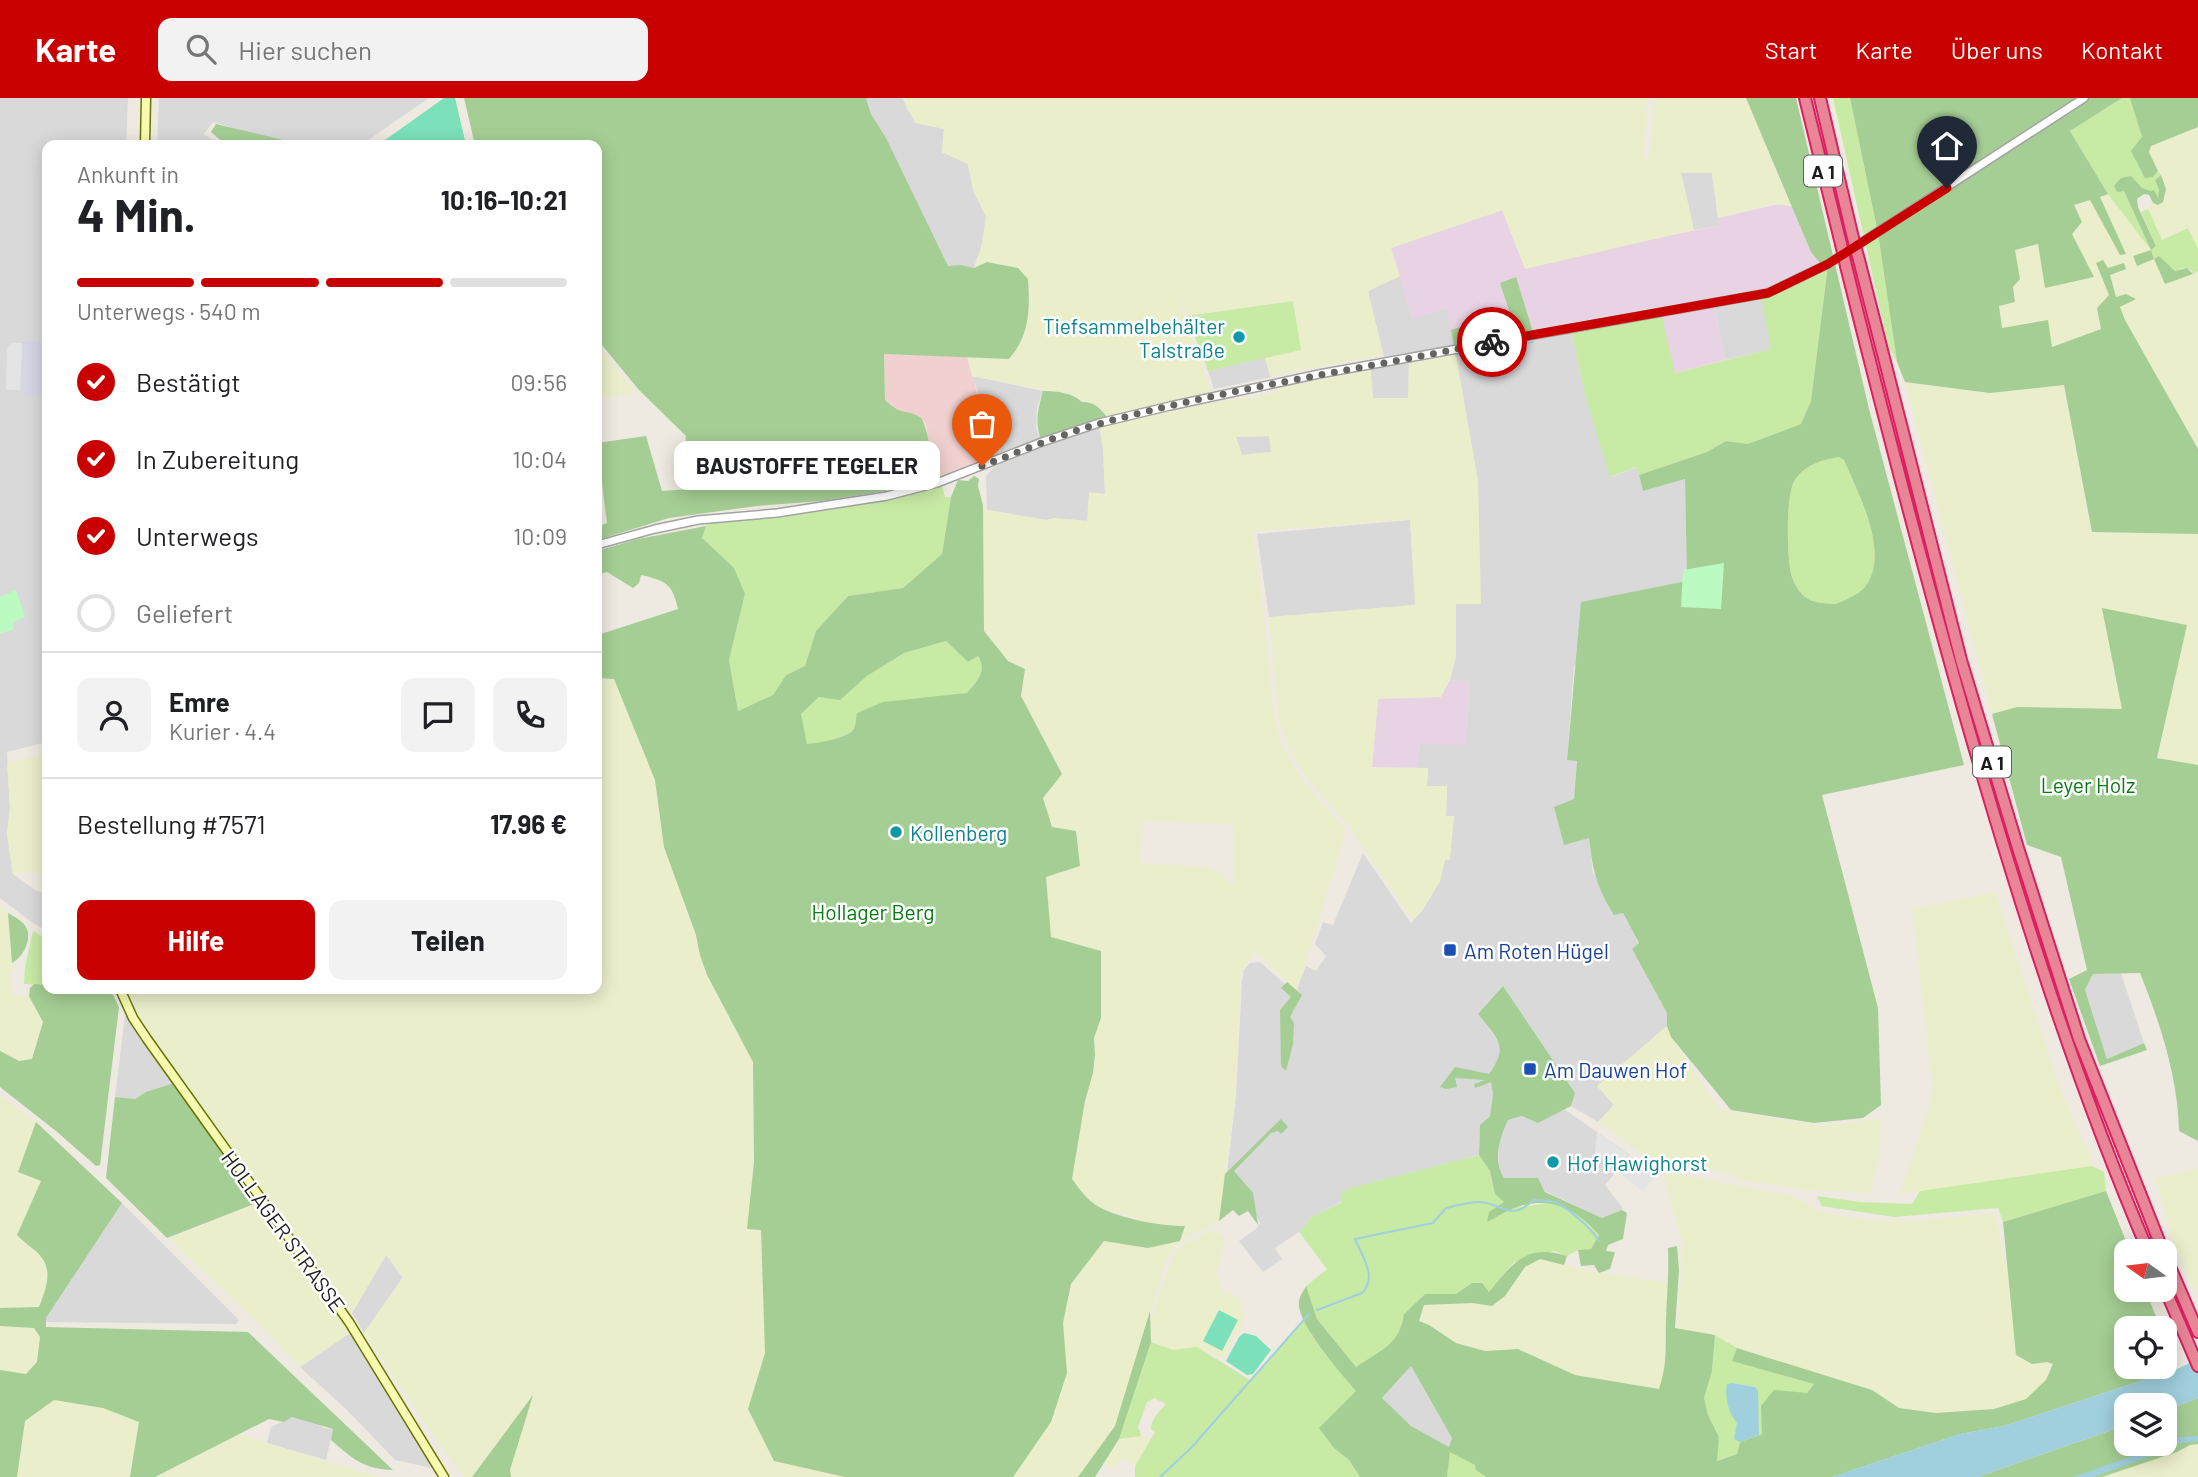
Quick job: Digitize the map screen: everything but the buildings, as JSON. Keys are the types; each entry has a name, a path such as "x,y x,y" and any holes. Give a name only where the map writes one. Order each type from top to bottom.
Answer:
{"highway":[{"name":"A 1","path":"1805,98 1926,582 2009,868 2062,1026 2143,1239"},
{"name":"A 1","path":"1820,98 1961,660 2079,1038 2158,1239"},
{"name":"A 1","path":"2177,1283 2198,1332"},
{"path":"2171,1302 2196,1360"}],"main road":[{"path":"145,140 146,98"},
{"name":"HOLLAGER STRASSE","path":"122,994 147,1040 349,1322 444,1477"}],"street":[{"path":"602,544 655,528 698,520 777,513 887,496 937,483 1042,442 1110,421 1319,374 1768,293 1814,272 1878,233 2084,98"}],"shaded area":[{"path":"0,98 128,98 126,140 42,140 42,743 7,752 10,807 7,834 13,874 42,892 42,928 0,898"},
{"path":"159,98 429,98 368,140 274,140 213,122 204,134 213,140 157,140"},
{"path":"866,98 903,98 908,111 944,129 942,152 968,164 973,190 987,217 974,268 961,265 948,267 871,114"},
{"path":"1681,173 1712,173 1719,226 1694,230"},
{"path":"1783,203 1795,210 1811,252 1828,264 1768,293 1714,304 1725,360 1674,373 1660,313 1534,335 1511,313 1451,330 1446,309 1412,319 1391,248 1503,210 1525,268 1719,226 1718,218"},
{"path":"1400,276 1412,318 1446,309 1571,329 1585,395 1611,477 1637,467 1643,491 1685,479 1687,581 1574,666 1567,760 1577,760 1574,799 1589,837 1593,873 1623,913 1639,944 1632,949 1667,1013 1667,1026 1597,1086 1614,1105 1598,1122 1571,1106 1574,1093 1503,986 1478,1014 1500,1044 1500,1059 1490,1074 1493,1094 1490,1116 1480,1125 1479,1155 1350,1188 1340,1194 1343,1201 1312,1217 1299,1232 1275,1248 1282,1259 1263,1272 1239,1241 1260,1223 1227,1173 1236,1097 1244,970 1250,963 1260,962 1295,993 1306,966 1316,971 1326,956 1315,944 1323,922 1333,925 1363,853 1411,923 1422,911 1440,881 1445,859 1449,860 1454,816 1446,816 1447,786 1427,786 1428,768 1417,768 1419,744 1465,744 1470,682 1450,680 1456,656 1456,604 1480,604 1409,398 1372,398 1370,368 1386,365 1368,291"},
{"path":"1761,295 1772,349 1725,360 1714,304"},
{"path":"23,342 42,343 42,395 23,396"},
{"path":"12,343 22,343 20,390 6,390 7,349"},
{"path":"884,354 967,356 980,404 1002,458 937,483 926,424 920,417 894,409 885,400"},
{"path":"1265,358 1271,377 1214,389 1208,371"},
{"path":"972,376 1043,391 1037,408 1036,428 1042,442 1099,423 1105,494 1087,521 1055,518 1046,520 987,510 986,476 1004,462"},
{"path":"1270,436 1271,452 1242,455 1236,437"},
{"path":"1410,520 1416,605 1269,617 1257,534"},
{"path":"1450,680 1470,682 1465,745 1419,744 1417,768 1372,768 1378,698 1440,697"},
{"path":"2121,973 2144,1043 2107,1059 2085,990 2093,974"},
{"path":"125,1015 174,1083 146,1092 135,1099 115,1097"},
{"path":"1564,1109 1630,1155 1605,1185 1622,1207 1622,1210 1612,1216 1602,1218 1545,1191 1538,1178 1504,1178 1499,1169 1498,1143 1508,1120 1522,1116 1538,1123"},
{"path":"1597,1132 1651,1171 1655,1177 1642,1191 1595,1153"},
{"path":"122,1203 239,1320 236,1324 46,1322 46,1318"},
{"path":"386,1255 403,1278 364,1333 352,1313"},
{"path":"350,1333 421,1444 432,1468 395,1460 347,1410 300,1367"},
{"path":"1411,1366 1452,1438 1449,1448 1411,1426 1382,1398"},
{"path":"293,1417 333,1429 326,1460 267,1443 271,1427"}],"green space":[{"path":"444,98 455,98 465,140 385,140"},
{"path":"464,98 866,98 871,114 886,138 948,266 974,268 987,262 1018,268 1028,279 1029,301 1025,331 1009,359 884,354 885,400 895,408 920,417 923,421 935,478 891,490 822,501 757,506 669,518 602,538 602,525 607,523 602,483 602,442 646,436 662,491 690,489 684,453 686,436 639,390 602,345 602,140 474,140"},
{"path":"903,98 1647,98 1643,157 1649,161 1655,98 1746,98 1791,206 1774,204 1718,218 1712,173 1681,173 1694,230 1525,269 1502,210 1391,248 1400,276 1368,291 1383,355 1270,376 1265,358 1301,350 1293,301 1187,316 1176,290 1211,392 1120,419 1247,399 1277,392 1283,387 1371,370 1373,398 1408,398 1409,358 1455,350 1478,480 1481,604 1456,604 1456,656 1450,680 1441,697 1378,699 1372,767 1428,768 1427,786 1447,786 1446,816 1454,816 1450,860 1445,859 1440,881 1422,911 1412,919 1349,827 1305,776 1288,747 1279,721 1269,617 1415,605 1410,520 1252,531 1273,711 1279,739 1301,779 1346,830 1297,991 1255,952 1243,969 1240,981 1235,1097 1219,1221 1180,1241 1168,1255 1115,1426 1078,1477 1013,1477 1051,1422 1066,1373 1063,1323 1071,1284 1104,1241 1148,1248 1185,1226 1160,1226 1099,1207 1085,1197 1072,1179 1085,1101 1093,1073 1094,1038 1101,1018 1101,951 1051,937 1046,877 1076,831 1052,828 1043,798 1062,774 1021,696 1025,669 1008,661 984,632 983,509 1046,520 1055,518 1087,521 1089,492 1105,494 1099,423 1109,420 1102,410 1091,402 1082,402 1077,396 972,376 967,356 1009,359 1024,336 1017,268 987,262 974,268 981,248 986,217 973,190 968,164 942,152 944,129 915,123","holes":["1269,436 1271,452 1242,455 1236,437","1143,820 1234,825 1234,886 1220,873 1207,867 1139,863"]},
{"path":"1746,98 1796,98 1869,409 1964,765 1822,795 1878,1008 1881,1105 1863,1118 1814,1123 1731,1110 1671,1037 1667,1026 1667,1013 1632,949 1639,943 1623,913 1614,915 1599,887 1589,838 1564,845 1554,807 1574,799 1577,761 1567,760 1581,602 1687,581 1685,479 1643,491 1639,475 1707,452 1726,441 1748,444 1801,424 1811,401 1828,265 1820,263 1811,252","holes":["1839,457 1844,460 1870,524 1875,558 1865,587 1836,604 1820,603 1803,595 1791,574 1788,540 1790,496 1792,485 1805,469 1815,463"]},
{"path":"1833,98 1850,98 1878,233 1897,362 1888,345"},
{"path":"1850,98 2122,98 2070,131 2108,194 2100,197 2126,254 2120,255 2090,200 2074,205 2082,222 2072,234 2094,277 2045,288 2038,244 2015,250 2020,279 2013,287 2015,302 1999,306 2002,328 2048,320 2052,347 2101,329 2097,308 2109,295 2096,263 2103,260 2108,268 2124,263 2126,269 2110,275 2116,297 2126,294 2136,299 2120,307 2125,320 2198,449 2198,534 2092,532 2064,385 1990,393 1905,382 1897,362 1878,233"},
{"path":"2122,98 2130,98 2132,102 2153,177 2158,171 2161,175 2155,180 2159,198 2143,189 2124,191 2151,250 2108,194 2070,131"},
{"path":"2130,98 2198,98 2198,127 2151,146 2149,152 2158,171 2153,177 2145,178 2131,151 2142,137"},
{"path":"216,124 283,140 220,140 211,132"},
{"path":"2198,127 2198,249 2188,228 2162,240 2148,209 2153,203 2158,205 2163,202 2166,195 2165,185 2149,152 2151,146"},
{"path":"2161,175 2166,189 2163,202 2158,205 2153,203 2149,195 2144,194 2137,199 2156,246 2151,250 2124,191 2117,192 2114,186 2121,178 2131,176 2142,188 2154,190 2158,198 2159,190 2155,180"},
{"path":"2108,194 2151,250 2165,284 2198,271 2198,441 2194,442 2125,321 2052,347 2001,329 1999,306 2015,302 2013,287 2019,278 2014,250 2072,234 2074,206"},
{"path":"2148,209 2162,240 2188,228 2198,249 2198,271 2193,274 2192,270 2183,268 2175,271 2159,256 2154,259 2151,250 2156,246 2141,212"},
{"path":"2151,250 2154,259 2137,266 2133,256"},
{"path":"2159,256 2175,271 2187,268 2193,274 2165,284 2154,259"},
{"path":"1828,264 1811,401 1801,424 1748,444 1726,441 1707,452 1639,475 1636,467 1610,477 1585,395 1571,329 1661,313 1675,373 1771,349 1761,295"},
{"path":"1516,277 1534,335 1455,350 1451,330 1510,313 1500,283"},
{"path":"1293,301 1301,350 1208,371 1187,316"},
{"path":"602,350 617,370 636,393 602,397"},
{"path":"1905,382 1990,393 2064,385 2091,533 2198,534 2198,765 2157,759 2187,625 2102,609 2122,709 2017,707 1992,714"},
{"path":"1043,391 1064,393 1082,402 1091,403 1110,421 1042,442 1037,423"},
{"path":"1839,457 1844,460 1864,506 1870,524 1875,558 1872,574 1862,590 1836,604 1828,604 1805,597 1793,580 1789,554 1790,496 1792,485 1805,469 1815,463"},
{"name":"Hollager Berg","path":"974,476 979,479 983,505 984,631 1008,661 1025,669 1021,696 1062,774 1043,798 1052,827 1076,831 1080,866 1046,877 1051,937 1101,951 1101,1018 1094,1038 1093,1073 1085,1101 1072,1179 1091,1201 1108,1211 1141,1221 1185,1226 1180,1241 1148,1248 1104,1241 1071,1284 1063,1323 1067,1373 1051,1422 1013,1477 845,1477 774,1461 748,1409 765,1353 761,1230 747,1229 754,1162 753,1062 707,975 700,955 696,935 664,847 655,780 614,679 602,678 602,634 678,609 667,584 641,575 639,583 633,588 607,572 602,574 602,550 638,539 706,526 702,538 734,568 745,594 729,660 738,711 773,695 786,675 805,666 816,631 848,596 903,588 942,554 951,497 958,480 968,481","holes":["946,641 968,662 978,656 982,671 967,693 883,702 857,713 854,728 844,736 807,744 801,714 819,697 840,700 867,676 904,653"]},
{"path":"941,482 945,497 951,497 942,554 903,588 848,596 816,631 805,666 786,675 773,695 738,711 729,660 745,594 702,538 708,519 863,500"},
{"path":"1724,563 1721,609 1681,607 1683,570"},
{"path":"16,590 25,617 13,623 14,629 0,634 0,597"},
{"name":"Leyer Holz","path":"2102,608 2187,625 2157,758 2198,765 2198,1141 2179,1131 2167,1050 2140,973 2093,974 2085,990 2107,1059 2144,1043 2147,1050 2100,1066 2069,979 2087,970 2061,857 2027,845 1992,714 2017,707 2122,709"},
{"path":"946,641 968,662 978,656 983,664 982,675 967,693 858,712 854,728 849,733 807,745 801,714 819,697 840,699 867,676 904,653"},
{"path":"602,678 614,679 655,780 664,847 696,935 707,975 753,1062 754,1162 747,1228 761,1230 765,1353 748,1410 774,1461 845,1477 511,1477 510,1470 531,1397 472,1477 465,1477 445,1453 364,1333 403,1277 386,1255 352,1313 139,1017 129,994 602,994"},
{"path":"42,754 42,874 13,874 7,834 10,807 7,763"},
{"path":"1995,892 2063,1097 2092,1160 2092,1166 1900,1194 1929,1106 1932,1084 1912,909"},
{"path":"0,907 8,913 13,972 10,973 11,996 29,996 43,1022 32,1059 19,1061 0,1051"},
{"path":"8,913 23,923 28,933 24,951 12,963"},
{"path":"33,931 42,936 42,985 24,984"},
{"path":"1287,982 1302,995 1290,1017 1294,1023 1293,1044 1286,1071 1281,1066 1280,1010 1291,997 1281,988"},
{"path":"34,984 42,985 42,994 112,994 119,1007 100,1165 96,1166 0,1087 0,1051 19,1061 32,1059 43,1022 29,996 30,988"},
{"path":"1503,986 1575,1093 1571,1106 1538,1123 1522,1116 1508,1120 1498,1149 1500,1171 1504,1178 1538,1178 1545,1192 1602,1218 1622,1210 1627,1213 1623,1239 1608,1245 1606,1251 1615,1252 1610,1269 1599,1273 1594,1265 1581,1266 1578,1250 1591,1249 1599,1235 1582,1218 1562,1207 1529,1204 1513,1208 1487,1222 1489,1212 1504,1202 1495,1194 1490,1171 1479,1155 1480,1125 1490,1116 1493,1094 1491,1082 1475,1088 1474,1084 1485,1080 1455,1078 1457,1087 1440,1087 1455,1067 1489,1074 1500,1049 1495,1036 1478,1014"},
{"path":"1667,1026 1671,1037 1720,1110 1821,1126 1881,1119 1878,1161 1871,1193 1809,1190 1740,1180 1730,1173 1657,1161 1648,1158 1598,1122 1614,1105 1597,1086"},
{"path":"174,1083 259,1202 167,1238 106,1178 115,1097 135,1099 146,1092"},
{"path":"0,1096 36,1122 18,1172 42,1180 17,1235 42,1256 48,1272 39,1307 0,1308"},
{"path":"1281,1119 1288,1127 1281,1134 1278,1131 1271,1133 1234,1171 1253,1193 1258,1225 1248,1211 1239,1216 1233,1210 1219,1221 1225,1174"},
{"path":"36,1122 122,1203 46,1318 46,1327 248,1332 393,1470 374,1468 359,1462 331,1440 333,1429 292,1417 284,1422 269,1419 155,1477 130,1477 139,1422 103,1408 54,1400 25,1421 17,1477 0,1477 0,1370 26,1374 37,1362 40,1337 34,1328 0,1326 0,1308 39,1307 47,1282 47,1270 42,1258 17,1235 41,1181 18,1172"},
{"path":"1479,1155 1490,1171 1495,1194 1517,1207 1551,1203 1569,1208 1589,1223 1599,1235 1591,1249 1578,1250 1567,1256 1554,1251 1514,1262 1489,1292 1472,1283 1456,1294 1425,1294 1404,1314 1402,1325 1393,1340 1356,1367 1317,1319 1306,1286 1327,1269 1299,1232 1312,1217 1342,1202 1340,1194 1350,1188"},
{"path":"2092,1166 2104,1172 2106,1191 2003,1222 1998,1208 1894,1217 1822,1206 1817,1196 1860,1202 1912,1204 1920,1191"},
{"path":"2198,1169 2198,1298 2177,1252 2177,1239 2173,1239 2155,1178"},
{"path":"1665,1172 1793,1196 1817,1210 1869,1220 1913,1221 1994,1213 2009,1277 2016,1355 2032,1364 2053,1364 2046,1380 2026,1400 1994,1409 1936,1413 1899,1408 1872,1390 1737,1348 1715,1335 1678,1329 1683,1245 1664,1177"},
{"path":"2106,1191 2125,1239 2114,1239 2114,1302 2150,1302 2156,1316 2114,1316 2114,1379 2147,1379 2004,1426 1960,1434 1832,1477 1486,1477 1476,1470 1475,1465 1450,1452 1447,1477 1360,1477 1349,1460 1334,1448 1319,1428 1356,1391 1312,1335 1300,1311 1299,1302 1306,1286 1317,1319 1356,1367 1393,1340 1402,1325 1404,1314 1425,1294 1456,1294 1472,1283 1482,1283 1489,1292 1513,1264 1522,1258 1541,1252 1567,1256 1564,1265 1540,1259 1525,1267 1505,1296 1492,1306 1473,1303 1424,1305 1419,1321 1456,1343 1485,1351 1518,1349 1575,1375 1659,1389 1666,1354 1668,1248 1677,1246 1679,1270 1675,1328 1715,1335 1712,1371 1704,1398 1708,1415 1719,1437 1717,1461 1737,1454 1740,1442 1762,1434 1761,1406 1774,1390 1807,1393 1814,1384 1732,1361 1737,1348 1872,1390 1899,1408 1936,1413 1994,1409 2026,1399 2046,1380 2053,1364 2032,1364 2016,1355 2003,1222","holes":["1411,1366 1452,1438 1449,1447 1411,1426 1382,1398"]},
{"path":"259,1202 350,1333 300,1367 253,1318 172,1242 173,1237"},
{"path":"1213,1230 1224,1238 1217,1275 1220,1288 1222,1293 1229,1293 1240,1299 1244,1321 1223,1358 1197,1347 1173,1350 1144,1339 1173,1255 1182,1245"},
{"path":"1540,1259 1599,1273 1669,1282 1666,1318 1667,1366 1660,1389 1575,1375 1518,1349 1485,1351 1456,1343 1419,1321 1424,1305 1473,1303 1492,1306 1505,1296 1525,1267"},
{"path":"1219,1310 1238,1320 1222,1351 1203,1341"},
{"path":"1150,1311 1151,1342 1119,1439 1095,1477 1078,1477 1115,1426"},
{"path":"1305,1320 1312,1336 1356,1391 1334,1448 1349,1460 1360,1477 1135,1477 1135,1466 1155,1432 1151,1429 1153,1421 1166,1404 1154,1398 1147,1402 1138,1427 1141,1436 1119,1439 1151,1342 1173,1350 1197,1347 1250,1380"},
{"path":"0,1326 34,1328 40,1337 37,1362 26,1374 0,1370"},
{"path":"1244,1333 1256,1336 1271,1350 1253,1374 1247,1375 1226,1361"},
{"path":"1715,1335 1737,1348 1733,1361 1814,1384 1807,1393 1761,1406 1763,1434 1759,1435 1757,1390 1755,1387 1732,1383 1738,1423 1734,1439 1740,1442 1737,1454 1716,1461 1719,1437 1708,1415 1704,1398 1712,1371"},
{"path":"533,1395 510,1470 511,1477 472,1477"},
{"path":"2198,1398 2198,1444 2177,1452 2177,1406"},
{"path":"54,1400 103,1408 139,1422 130,1477 17,1477 25,1421"},
{"path":"2114,1429 2114,1456 2165,1456 2102,1477 1978,1477"},
{"path":"239,1434 314,1458 378,1477 155,1477"},
{"path":"1141,1436 1151,1438 1135,1466 1128,1459 1120,1459 1116,1468 1103,1464 1119,1439"},
{"path":"2198,1444 2198,1477 2102,1477 2165,1456 2177,1456 2177,1452"},
{"path":"1450,1451 1476,1465 1476,1470 1486,1477 1447,1477"}],"water":[{"path":"2198,1359 2198,1398 2177,1406 2177,1393 2114,1393 2114,1429 1978,1477 1832,1477 1960,1434 2004,1426 2147,1379 2177,1379 2177,1369"},
{"path":"1727,1384 1755,1387 1758,1391 1759,1435 1740,1442 1734,1439 1737,1423 1729,1410 1727,1400"},
{"path":"2198,1436 2198,1441 2177,1445 2179,1437"},
{"path":"2133,1456 2151,1456 2093,1477 2073,1477"}],"waterway":[{"path":"1477,352 1533,342"},
{"path":"1456,355 1472,353"},
{"path":"1317,1310 1362,1293 1367,1287 1369,1273 1355,1239 1433,1223 1446,1208 1480,1202 1513,1211 1533,1200 1551,1201 1578,1218 1599,1241"},
{"path":"1160,1477 1191,1448 1309,1314"}],"way so far":[{"path":"982,466 1099,423 1319,374 1492,342"}],"place":[{"name":"Tiefsammelbehälter Talstraße","path":"1239,337"},
{"name":"BAUSTOFFE TEGELER","path":"982,466"},
{"name":"Kollenberg","path":"896,832"},
{"name":"Am Roten Hügel","path":"1450,950"},
{"name":"Am Dauwen Hof","path":"1530,1069"},
{"name":"Hof Hawighorst","path":"1553,1162"}],"route":[{"path":"1492,342 1768,293 1828,264 1947,188"}]}
